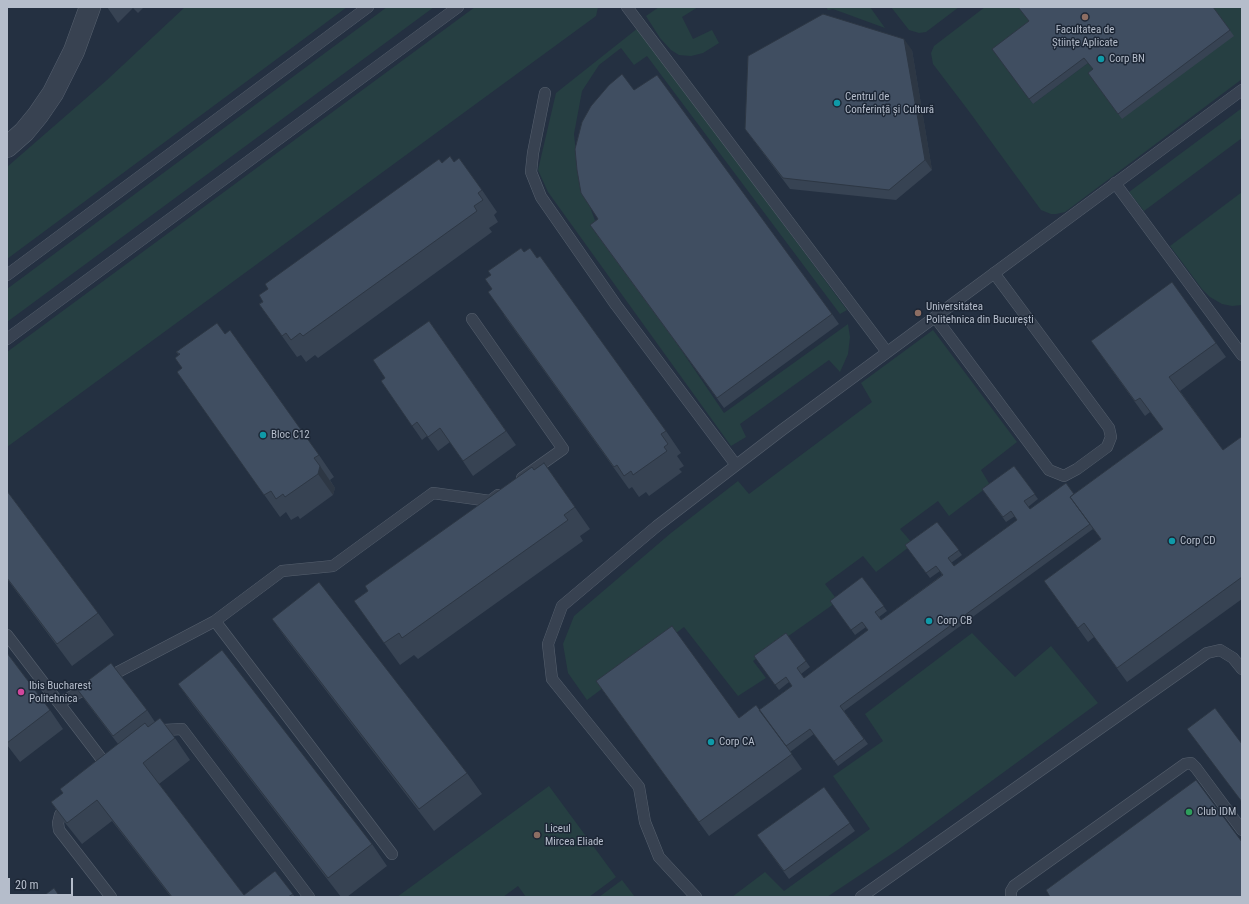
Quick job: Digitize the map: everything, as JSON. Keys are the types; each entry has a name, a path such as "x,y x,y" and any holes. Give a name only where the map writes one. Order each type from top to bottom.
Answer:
{"street":[{"path":"7,147 24,132 53,93 74,51 90,7"}],"lane":[{"path":"7,275 368,7"},
{"path":"7,339 458,7"},
{"path":"627,7 887,352"},
{"path":"696,897 659,857 645,822 639,787 552,679 548,644 562,606 657,526 736,465 1242,90"},
{"path":"545,93 533,153 531,172 541,197 616,305 736,465"},
{"path":"1115,183 1242,355"},
{"path":"935,317 1049,470 1064,476 1077,469 1107,447 1111,437 1109,428 994,274"},
{"path":"59,703 215,621 282,571 333,566 433,493 490,501 563,448 472,320"},
{"path":"215,621 392,854"},
{"path":"7,635 111,771"},
{"path":"861,897 1207,653 1220,650 1233,658 1242,669"},
{"path":"147,744 164,730 182,729 309,897"},
{"path":"1011,897 1011,891 1014,886 1185,764 1191,763 1196,768 1242,830"},
{"path":"76,798 64,808 60,815 58,823 59,830 111,897"}],"green space":[{"path":"185,7 347,7 7,259 7,167 107,80"},
{"path":"387,7 434,7 7,322 7,289"},
{"path":"475,7 598,7 596,16 7,447 7,352"},
{"path":"659,7 698,7 682,17 693,39 712,30 719,43 703,53 691,56 679,55 671,50 660,38 646,16"},
{"path":"826,7 870,7 885,28 833,9 828,10"},
{"path":"891,7 959,7 926,32 919,33 909,30"},
{"path":"985,7 1028,7 1033,27 996,54 1033,104 1088,63 1097,74 1213,7 1242,7 1242,79 1065,212 1051,214 1041,210 933,64 931,53 934,46"},
{"path":"638,28 847,310 840,314 647,56 634,65 621,48 599,65 582,91 574,134 578,174 597,226 724,413 848,324 850,337 848,354 840,372 829,360 740,424 746,437 731,446 548,192 538,170 556,93"},
{"path":"1242,108 1242,138 1144,211 1129,192"},
{"path":"1242,192 1242,305 1232,306 1222,304 1210,297 1202,289 1170,246"},
{"path":"933,330 1017,442 981,470 990,485 949,516 938,501 900,529 913,544 876,572 863,556 825,584 838,601 753,661 766,678 738,696 684,627 587,700 568,673 563,644 574,616 671,533 738,481 749,494 872,402 861,383"},
{"path":"972,633 1015,677 1051,646 1098,703 899,849 827,897 732,897 765,872 784,891 870,829 833,776 883,741 865,714"},
{"name":"Liceul Mircea Eliade","path":"549,786 616,877 589,897 526,897 518,886 503,897 397,897"},
{"path":"622,880 635,897 599,897"}],"building":[{"name":"Corp BN","path":"1018,7 1213,7 1230,30 1118,114 1088,73 1093,69 1084,58 1029,99 992,49 1029,21"},
{"name":"Centrul de Conferință și Cultură","path":"823,14 904,39 925,160 889,190 783,178 745,129 748,56"},
{"path":"622,74 634,90 657,75 832,314 717,398 590,225 598,219 581,193 575,149 582,122 591,106 609,85"},
{"path":"450,156 454,162 459,158 482,190 478,193 483,200 474,206 477,211 303,336 300,333 291,340 286,333 282,336 259,304 263,302 259,295 268,289 265,284 439,159 442,163"},
{"path":"521,248 524,252 530,248 537,258 540,256 666,431 661,434 668,444 664,447 667,451 633,475 631,471 624,476 617,465 614,467 488,292 492,289 485,279 491,275 488,271"},
{"name":"Corp CD","path":"1172,282 1216,343 1169,377 1223,450 1241,437 1242,439 1242,577 1117,668 1084,623 1078,628 1044,581 1101,539 1070,497 1163,429 1140,398 1135,401 1091,341"},
{"path":"429,321 506,431 463,461 440,428 428,437 417,422 412,426 381,381 385,378 373,360"},
{"name":"Bloc C12","path":"217,323 225,334 230,330 319,455 314,458 320,466 318,474 285,497 283,494 276,499 271,491 264,495 177,372 182,368 175,358 180,354 176,352"},
{"path":"544,463 575,507 564,515 568,520 402,638 399,633 384,643 354,601 368,591 365,586 532,467 534,470"},
{"name":"Corp CB","path":"1014,466 1035,494 1024,501 1030,509 1066,483 1074,494 1070,497 1090,524 840,706 864,739 834,761 810,729 786,746 759,710 792,686 786,677 775,685 754,656 786,633 806,661 797,668 804,678 868,630 862,622 851,630 830,601 862,577 884,606 875,612 881,620 943,575 936,566 926,573 905,545 937,522 959,550 948,558 954,566 1017,520 1011,511 1003,517 982,489"},
{"path":"7,491 98,613 57,644 7,578"},
{"path":"319,582 467,773 419,809 272,619"},
{"name":"Corp CA","path":"672,626 739,718 756,705 792,754 699,822 596,681"},
{"path":"222,650 372,844 328,878 178,684"},
{"name":"Ibis Bucharest Politehnica","path":"7,653 50,710 7,743"},
{"path":"111,663 147,710 113,736 77,689"},
{"path":"1215,708 1242,744 1242,802 1187,729"},
{"path":"160,718 175,738 143,763 244,895 275,871 293,894 288,897 172,897 97,800 67,823 51,802 63,793 60,789 145,723 148,727"},
{"name":"Club IDM","path":"1196,780 1242,842 1242,897 1050,897 1046,890"},
{"path":"824,787 850,823 784,871 757,835"},
{"path":"54,888 60,897 42,897"}],"place":[{"name":"Facultatea de Științe Aplicate","path":"1085,17"},
{"name":"Corp BN","path":"1101,59"},
{"name":"Centrul de Conferință și Cultură","path":"837,103"},
{"name":"Universitatea Politehnica din București","path":"918,313"},
{"name":"Bloc C12","path":"263,435"},
{"name":"Corp CD","path":"1172,541"},
{"name":"Corp CB","path":"929,621"},
{"name":"Ibis Bucharest Politehnica","path":"21,692"},
{"name":"Corp CA","path":"711,742"},
{"name":"Club IDM","path":"1189,812"},
{"name":"Liceul Mircea Eliade","path":"537,835"}]}
